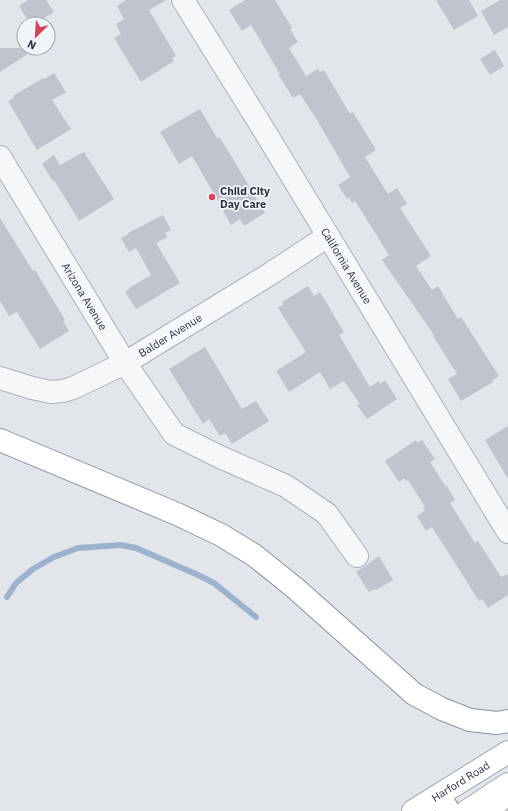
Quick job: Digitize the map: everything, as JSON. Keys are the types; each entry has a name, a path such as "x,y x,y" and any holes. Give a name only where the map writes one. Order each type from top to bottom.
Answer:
{"main road":[{"path":"0,440 177,514 221,535 254,556 295,588 414,694 442,709 470,720 497,723 508,721"},
{"name":"Harford Road","path":"413,811 444,803 508,752"},
{"path":"467,811 508,784"},
{"path":"494,811 496,804 508,793"}],"street":[{"name":"California Avenue","path":"184,0 508,532"},
{"name":"Arizona Avenue","path":"0,157 125,363 174,434 218,456 286,486 327,514 357,556"},
{"name":"Balder Avenue","path":"0,378 51,392 73,388 125,363 270,274 328,236"}],"building":[{"path":"28,0 46,0 54,12 47,16 25,16 19,6"},
{"path":"126,0 166,0 149,10 176,56 172,58 174,61 141,82 114,38 121,34 116,24 124,19 117,6"},
{"path":"245,0 275,0 292,28 290,29 298,42 289,48 306,76 318,69 320,72 324,70 350,114 353,112 376,150 365,157 388,194 397,188 407,204 400,208 431,256 416,266 432,290 438,286 458,319 461,317 499,376 492,381 493,382 461,401 448,379 457,374 433,336 434,335 382,260 389,255 355,201 352,203 349,197 347,199 338,185 350,177 317,120 300,94 293,98 251,25 242,31 229,10"},
{"path":"436,0 469,0 478,16 454,30"},
{"path":"500,0 508,0 508,27 494,35 481,11"},
{"path":"0,48 16,48 16,56 25,56 0,72"},
{"path":"495,50 504,66 490,75 480,59"},
{"path":"54,73 66,92 52,100 71,129 37,150 8,101 14,98 13,96"},
{"path":"200,109 217,138 219,137 227,149 265,213 244,226 240,219 231,225 192,156 179,164 160,132"},
{"path":"84,152 114,199 79,221 54,180 53,181 42,164 54,155 60,165"},
{"path":"163,215 171,230 165,233 167,237 156,243 180,283 136,309 125,292 151,275 136,248 129,252 121,238"},
{"path":"0,218 33,271 35,270 65,320 63,321 69,331 40,349 17,312 9,316 0,301"},
{"path":"308,286 314,296 320,292 344,332 339,335 370,387 379,381 380,384 385,380 397,399 367,419 357,405 360,404 344,381 330,389 320,372 289,392 276,371 306,352 278,308 284,304 282,302"},
{"path":"205,347 242,409 256,401 269,421 232,444 225,433 220,436 209,419 203,424 169,369"},
{"path":"508,426 508,479 485,440"},
{"path":"416,440 417,443 422,440 435,459 430,462 455,500 450,503 475,543 478,541 501,577 508,574 508,595 488,608 482,599 479,601 432,527 426,531 417,516 425,511 423,508 425,507 408,480 406,481 404,478 399,482 385,461"},
{"path":"379,556 393,580 376,590 375,589 369,592 356,572"}],"waterway":[{"path":"7,597 16,583 33,569 54,557 78,548 121,545 136,548 214,583 256,617"}],"place":[{"name":"Child City Day Care","path":"212,197"}]}
